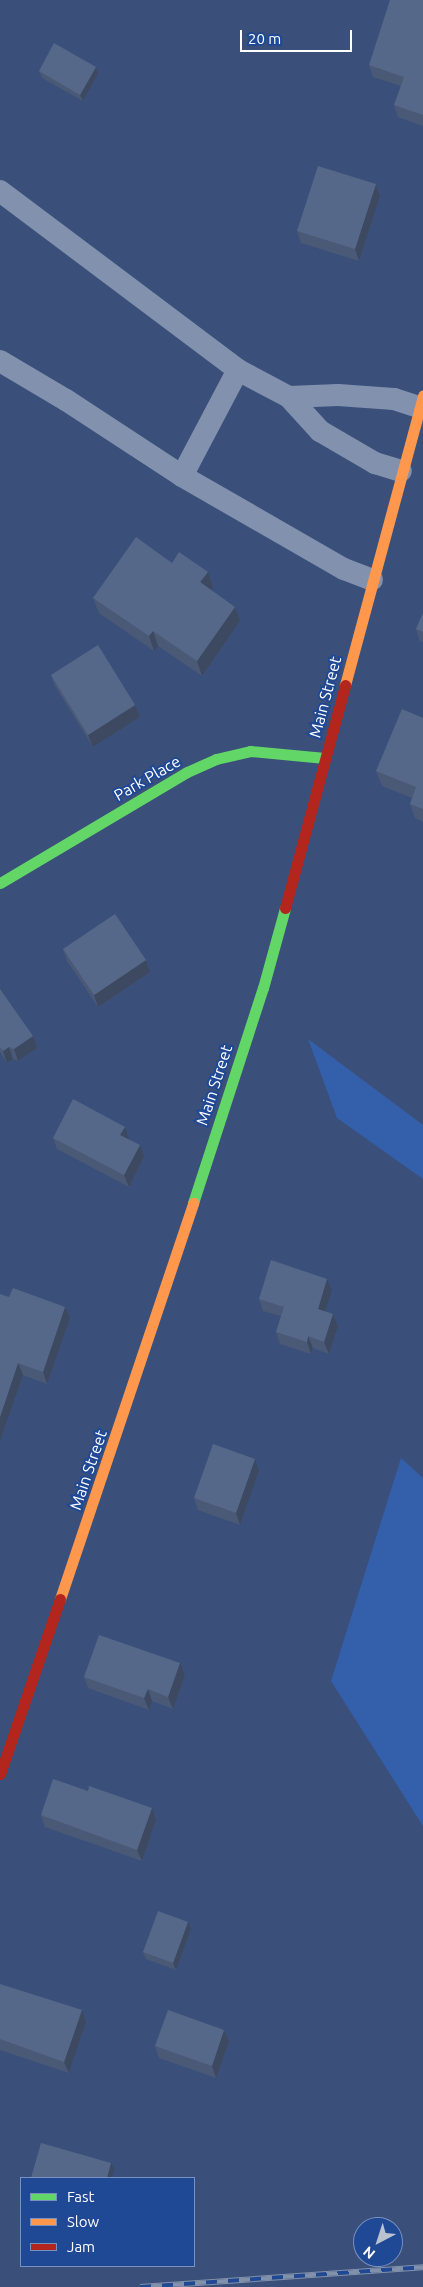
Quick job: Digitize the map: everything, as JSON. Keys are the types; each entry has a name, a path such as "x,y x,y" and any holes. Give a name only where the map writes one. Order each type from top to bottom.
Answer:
{"street":[{"name":"Main Street","path":"0,1774 123,1417 263,988 421,401"},
{"name":"Park Place","path":"0,883 187,772 216,759 250,751 325,758"}],"lane":[{"path":"0,191 238,370 289,397 320,431 375,463 402,471"},
{"path":"0,360 66,400 182,476 344,568 372,580"},
{"path":"182,476 238,370"},
{"path":"289,397 338,395 421,401"}],"shaded area":[{"path":"308,1039 423,1125 423,1179 337,1118"},
{"path":"401,1458 423,1478 423,1826 331,1681"}],"building":[{"path":"390,0 423,0 423,115 394,105 404,77 369,65"},
{"path":"54,43 96,67 80,95 39,71"},
{"path":"318,166 376,184 355,249 297,231"},
{"path":"136,537 172,563 179,552 208,572 200,582 235,607 197,661 153,631 149,636 93,598"},
{"path":"423,613 423,632 416,629"},
{"path":"98,645 135,705 88,735 51,675"},
{"path":"402,709 423,718 423,809 410,804 416,787 376,771"},
{"path":"115,914 146,960 94,995 63,949"},
{"path":"0,989 33,1036 14,1049 9,1047 3,1051 0,1047"},
{"path":"73,1099 125,1127 120,1135 140,1145 124,1175 53,1138"},
{"path":"271,1260 327,1279 318,1309 333,1314 324,1342 308,1336 307,1342 276,1332 284,1307 259,1299"},
{"path":"13,1288 65,1307 43,1372 18,1363 0,1417 0,1294 9,1297"},
{"path":"213,1444 255,1459 236,1513 194,1498"},
{"path":"99,1635 180,1663 168,1697 148,1689 144,1698 84,1677"},
{"path":"53,1779 88,1791 89,1786 152,1808 137,1850 41,1815"},
{"path":"158,1911 188,1922 173,1963 143,1952"},
{"path":"0,1984 82,2010 64,2062 0,2039"},
{"path":"168,2010 224,2030 212,2066 155,2046"},
{"path":"41,2143 111,2163 107,2177 31,2177"}],"railway":[{"path":"140,2287 423,2267"}],"traffic: fast":[{"path":"0,883 187,772 216,759 250,751 325,758"},
{"path":"193,1203 263,988 285,908"}],"traffic: slow":[{"path":"345,685 423,395"},
{"path":"60,1599 193,1203"}],"traffic: jam":[{"path":"285,908 345,685"},
{"path":"0,1774 60,1599"}]}
